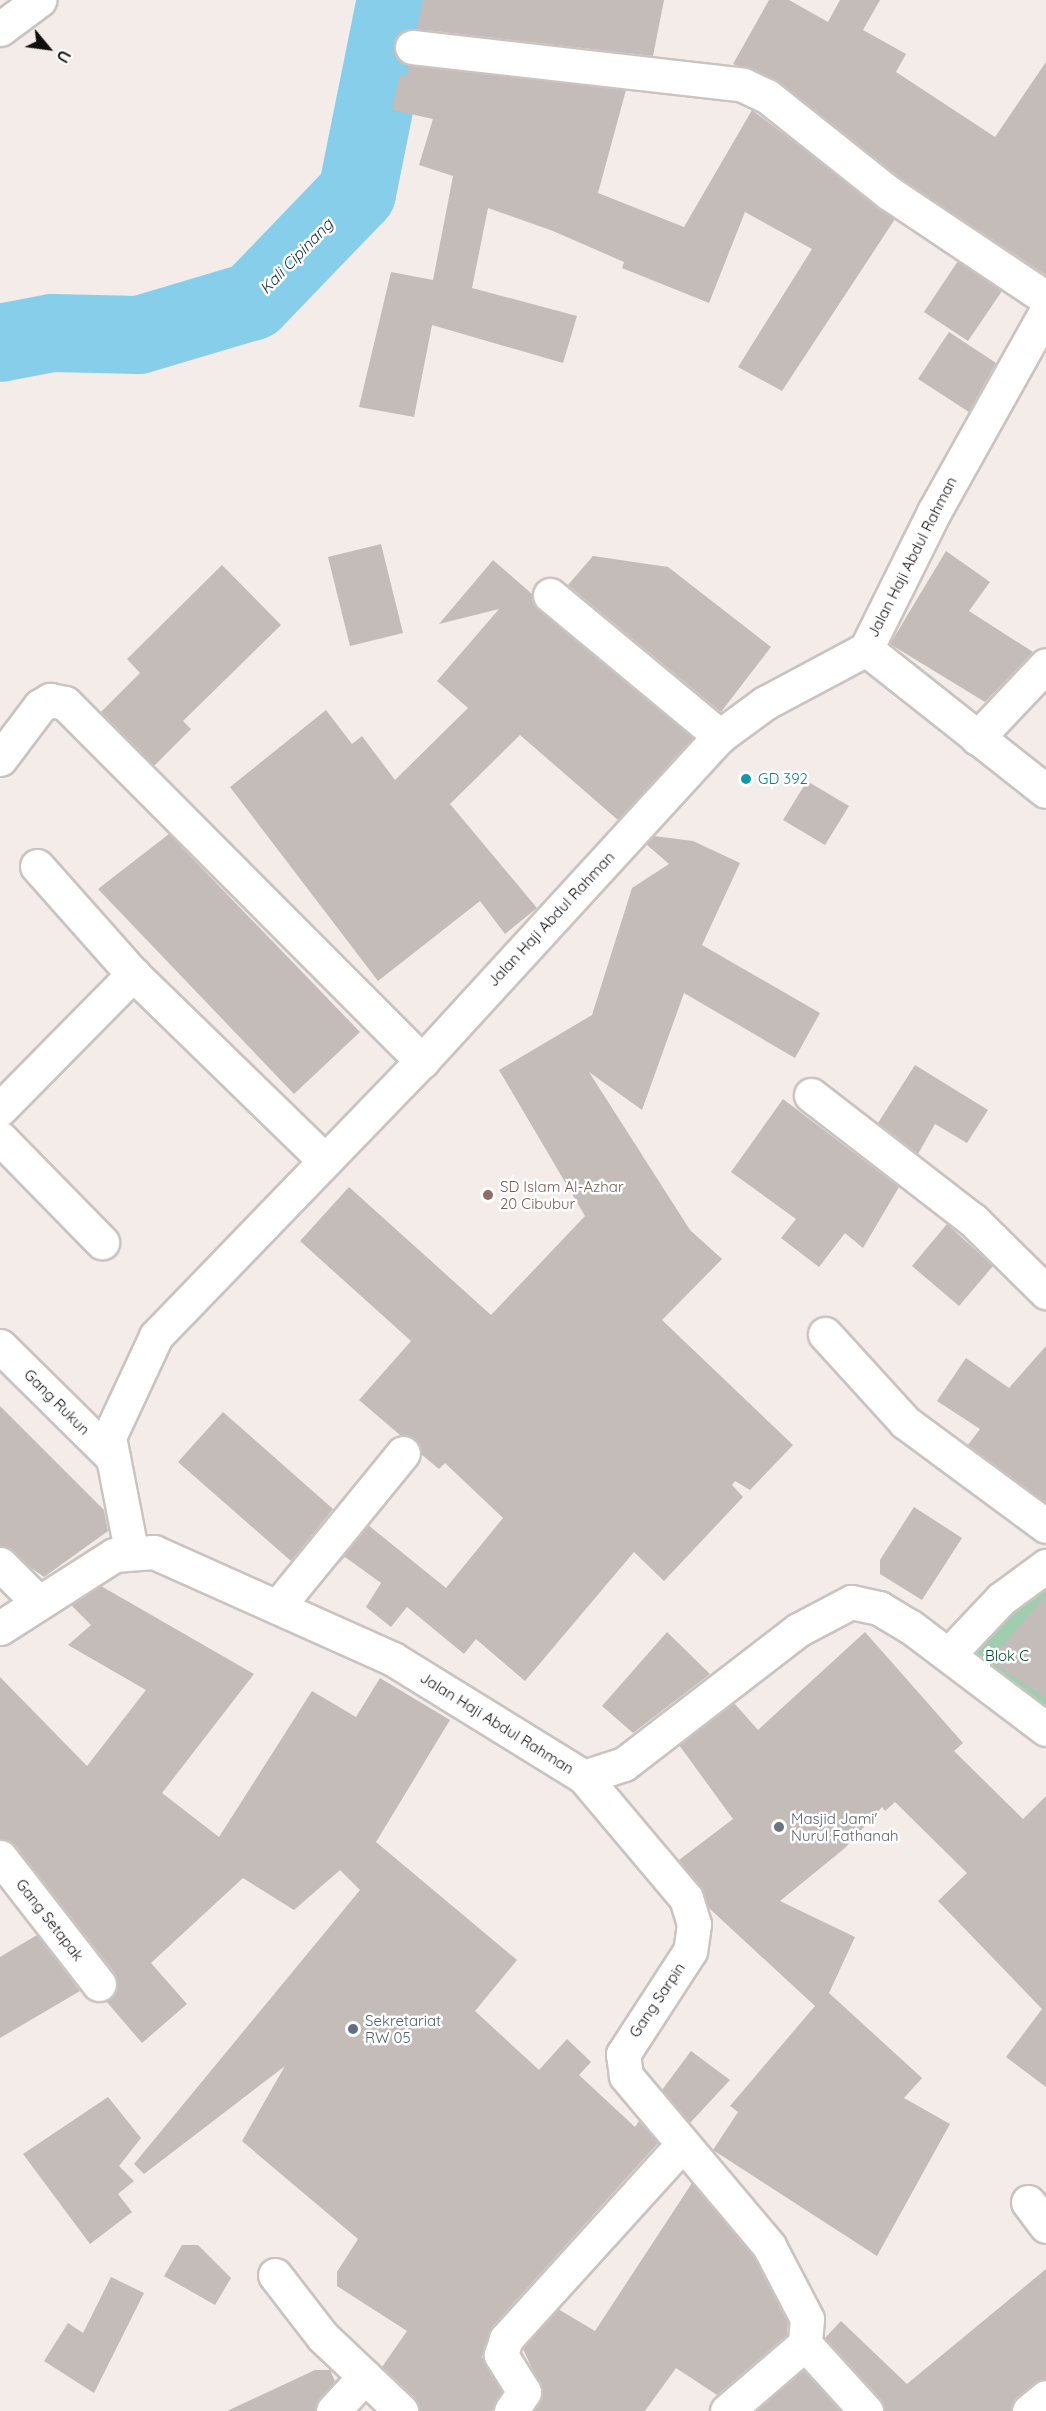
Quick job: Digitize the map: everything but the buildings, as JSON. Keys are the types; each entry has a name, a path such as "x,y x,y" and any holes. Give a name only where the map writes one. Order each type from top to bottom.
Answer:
{"street":[{"path":"0,30 39,0"},
{"path":"412,47 743,85 767,96 889,193 1046,298"},
{"name":"Jalan Haji Abdul Rahman","path":"1046,312 924,530 866,649 765,703 720,736 422,1061 156,1336 109,1437 131,1550 154,1552 279,1605 393,1659 584,1777 624,1764 798,1630 851,1602 879,1608 949,1654 1046,1729"},
{"path":"550,594 720,736"},
{"path":"866,649 1046,791"},
{"path":"977,738 1046,665"},
{"path":"0,759 40,706 50,700 65,703 422,1061"},
{"path":"37,866 133,974 325,1161"},
{"path":"0,1109 133,974"},
{"path":"811,1095 973,1220 1046,1292"},
{"path":"0,1138 102,1242"},
{"path":"825,1334 905,1422 1046,1526"},
{"name":"Gang Rukun","path":"0,1346 113,1458"},
{"path":"279,1605 403,1453"},
{"path":"0,1628 114,1555 131,1550"},
{"path":"0,1564 39,1603"},
{"path":"949,1654 1001,1599 1046,1566"},
{"name":"Gang Sarpin","path":"584,1777 686,1898 694,1924 690,1951 623,2054 626,2076 682,2145 746,2212 769,2246 807,2319 805,2344"},
{"name":"Gang Setapak","path":"0,1857 99,1984"},
{"path":"511,2411 524,2391 501,2355 506,2339 682,2145"},
{"path":"275,2275 323,2337 401,2411"},
{"path":"727,2411 805,2344 866,2411"},
{"path":"333,2411 366,2376"},
{"path":"1029,2411 1046,2397"}],"green space":[{"name":"Blok C","path":"1046,1573 1046,1747 949,1654"}],"waterway":[{"name":"Kali Cipinang","path":"0,343 52,333 139,335 253,301 357,193 396,0"}],"place":[{"name":"GD 392","path":"746,779"},
{"name":"SD Islam Al-Azhar 20 Cibubur","path":"488,1195"},
{"name":"Masjid Jami' Nurul Fathanah","path":"779,1827"},
{"name":"Sekretariat RW 05","path":"353,2029"}]}
